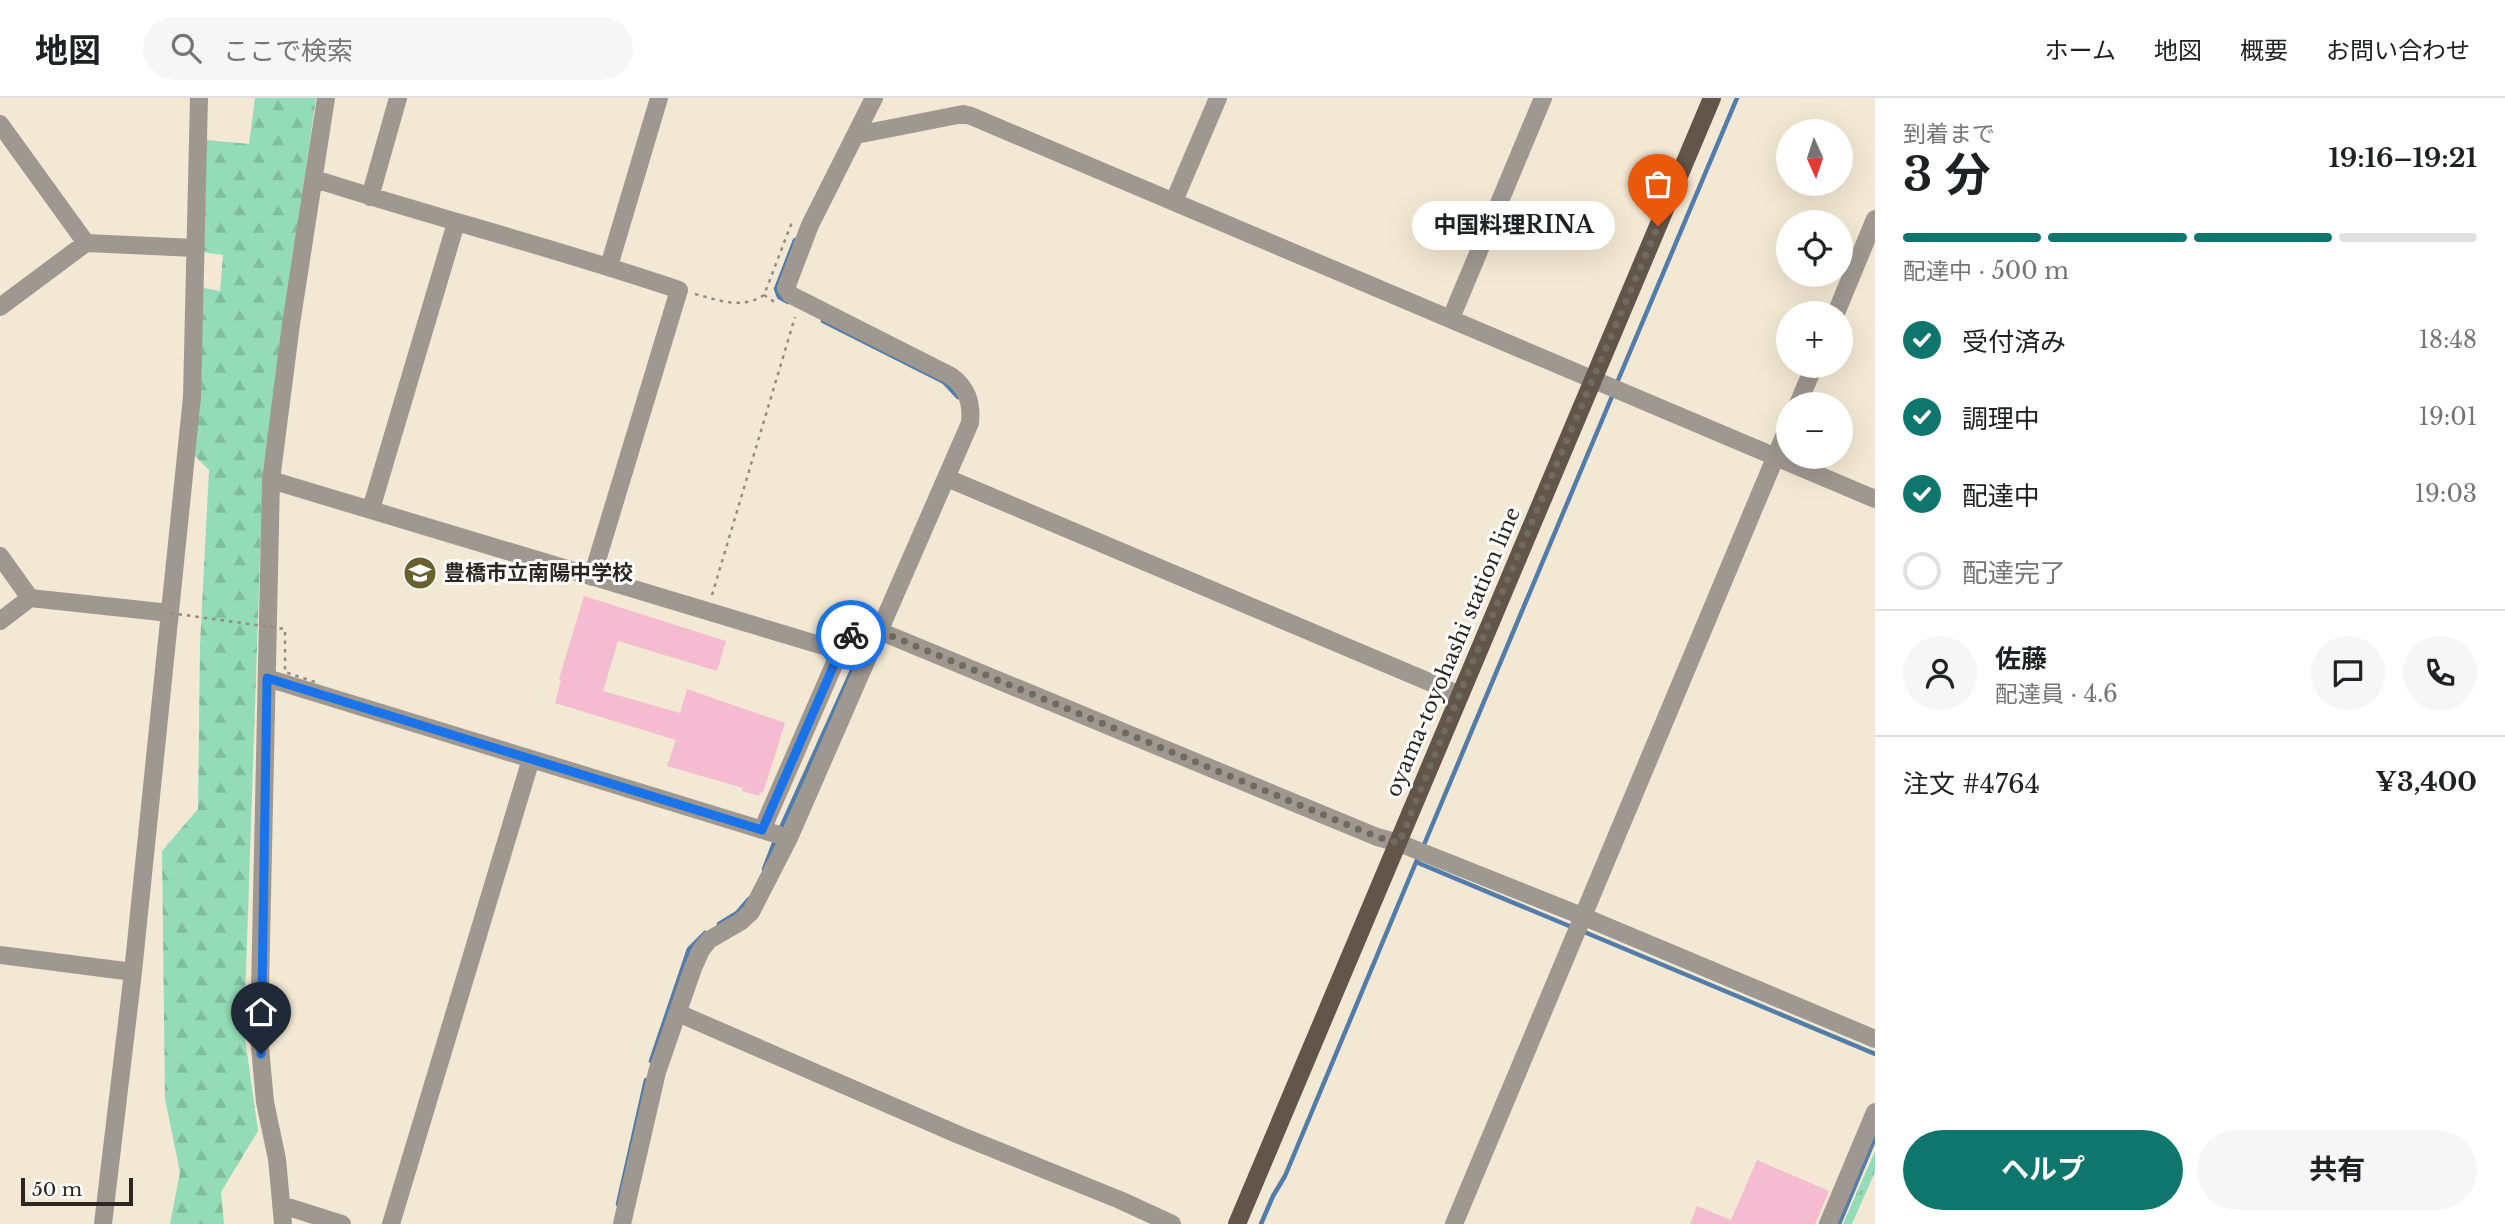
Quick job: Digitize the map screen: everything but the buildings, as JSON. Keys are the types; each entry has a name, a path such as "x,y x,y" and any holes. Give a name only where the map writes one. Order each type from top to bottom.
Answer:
{"main road":[{"name":"oyama-toyohashi station line","path":"1237,1224 1405,845 1460,695 1712,98"}],"street":[{"path":"103,1224 133,972 192,397 199,98"},
{"path":"283,1224 277,1159 265,1102 259,1036 271,480 291,324 326,98"},
{"path":"370,197 398,98"},
{"path":"608,266 659,98"},
{"path":"774,834 880,631 970,423 972,410 967,392 959,382 928,363 791,295 786,288 810,225 874,98"},
{"path":"1174,201 1218,98"},
{"path":"1451,318 1543,98"},
{"path":"856,135 963,114 971,116 1776,458 1454,1224"},
{"path":"0,124 86,243"},
{"path":"314,179 608,266 679,290 592,577"},
{"path":"1841,301 1875,219"},
{"path":"371,509 456,223"},
{"path":"0,307 86,243 195,248"},
{"path":"1803,469 1875,499"},
{"path":"947,478 1460,695"},
{"path":"271,480 840,651"},
{"path":"0,556 30,598"},
{"path":"0,621 30,598 170,612"},
{"path":"622,1224 657,1072 701,950 709,940 740,922 751,912 774,834 840,651 860,623 1875,1040"},
{"path":"267,678 774,834"},
{"path":"391,1224 531,759"},
{"path":"0,955 133,972"},
{"path":"678,1013 1172,1224"},
{"path":"1828,1224 1875,1112"},
{"path":"282,1205 342,1224"}],"path":[{"path":"679,290 739,304 755,301 764,295 793,221"},
{"path":"764,295 783,307"},
{"path":"707,611 794,322 793,312"},
{"path":"170,612 285,629 285,672 318,683"}],"green space":[{"path":"255,98 316,98 263,471 244,1031 258,1131 221,1192 224,1224 170,1224 180,1172 165,1099 162,851 198,809 200,645 209,470 193,454 198,287 220,291 223,255 202,252 206,140 249,144"},
{"path":"1875,1151 1875,1172 1852,1224 1843,1224"}],"waterway":[{"path":"1616,385 1737,98"},
{"path":"788,302 779,297 776,289 795,240"},
{"path":"823,321 944,382 958,397"},
{"path":"1423,847 1613,394"},
{"path":"780,830 867,637"},
{"path":"764,869 776,838"},
{"path":"1261,1224 1285,1176 1419,855"},
{"path":"1416,862 1574,928"},
{"path":"719,924 737,913 749,899"},
{"path":"1582,931 1875,1054"},
{"path":"651,1061 689,949 705,933"},
{"path":"618,1204 646,1080"},
{"path":"1839,1224 1875,1138"}],"way so far":[{"path":"851,635 860,623 1377,837 1399,843 1476,654 1658,226"}],"place":[{"name":"中国料理RINA","path":"1658,226"},
{"name":"豊橋市立南陽中学校","path":"420,573"}],"route":[{"path":"261,1054 259,1036 267,678 762,830 840,651 851,635"}]}
